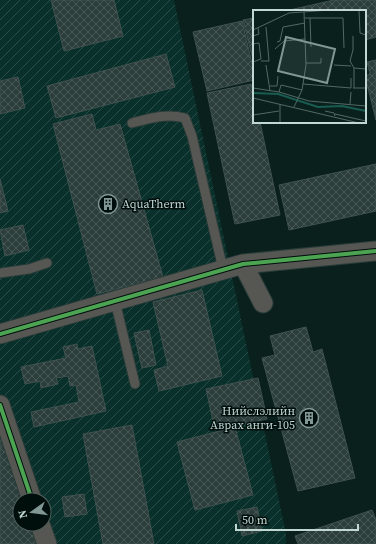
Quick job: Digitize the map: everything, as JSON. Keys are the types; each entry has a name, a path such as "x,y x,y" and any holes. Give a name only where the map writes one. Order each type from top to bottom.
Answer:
{"street":[{"path":"0,334 243,264 376,251"},
{"path":"243,264 263,303"},
{"path":"0,405 29,492"},
{"path":"43,532 47,544"}],"lane":[{"path":"132,123 159,116 176,115 185,118 192,136 224,269"},
{"path":"0,273 29,269 47,263"},
{"path":"115,301 135,384"}],"shaded area":[{"path":"0,0 174,0 286,534 286,544 0,544"}],"building":[{"path":"51,0 114,0 123,36 64,51"},
{"path":"334,0 376,0 376,37 366,40 366,10 289,10"},
{"path":"253,18 253,60 243,20"},
{"path":"242,21 253,68 253,80 207,91 193,32"},
{"path":"166,54 175,87 56,118 47,86"},
{"path":"376,60 376,120 366,80 366,76 370,74 367,62"},
{"path":"18,77 25,108 0,114 0,81"},
{"path":"251,84 253,91 253,123 260,123 280,215 235,224 207,93"},
{"name":"AquaTherm","path":"92,114 96,130 120,124 163,277 97,294 53,124"},
{"path":"376,164 376,211 289,230 279,185"},
{"path":"0,179 8,211 0,213"},
{"path":"23,225 29,250 5,256 0,230"},
{"path":"202,290 222,376 159,391 154,370 168,366 153,302"},
{"name":"Нийслэлийн Аврах анги-105","path":"306,327 313,352 322,349 355,478 298,491 262,358 275,355 270,336"},
{"path":"149,330 156,365 142,368 134,333"},
{"path":"77,344 78,349 92,346 106,411 34,427 31,412 79,402 76,385 70,386 68,376 56,378 58,384 41,388 40,381 25,384 21,367 66,358 63,347"},
{"path":"258,378 267,419 215,430 206,389"},
{"path":"0,418 23,492 12,492 12,532 36,532 40,544 0,544"},
{"path":"132,425 154,544 103,544 83,434"},
{"path":"235,427 253,495 195,510 177,442"},
{"path":"84,494 87,514 65,517 62,497"},
{"path":"257,507 262,531 242,536 237,511"},
{"path":"372,510 376,520 376,544 298,544 295,536"}],"cycle path":[{"path":"0,334 243,264 376,251"},
{"path":"0,405 29,492"}],"place":[{"name":"AquaTherm","path":"108,204"},
{"name":"Нийслэлийн Аврах анги-105","path":"309,418"}]}
